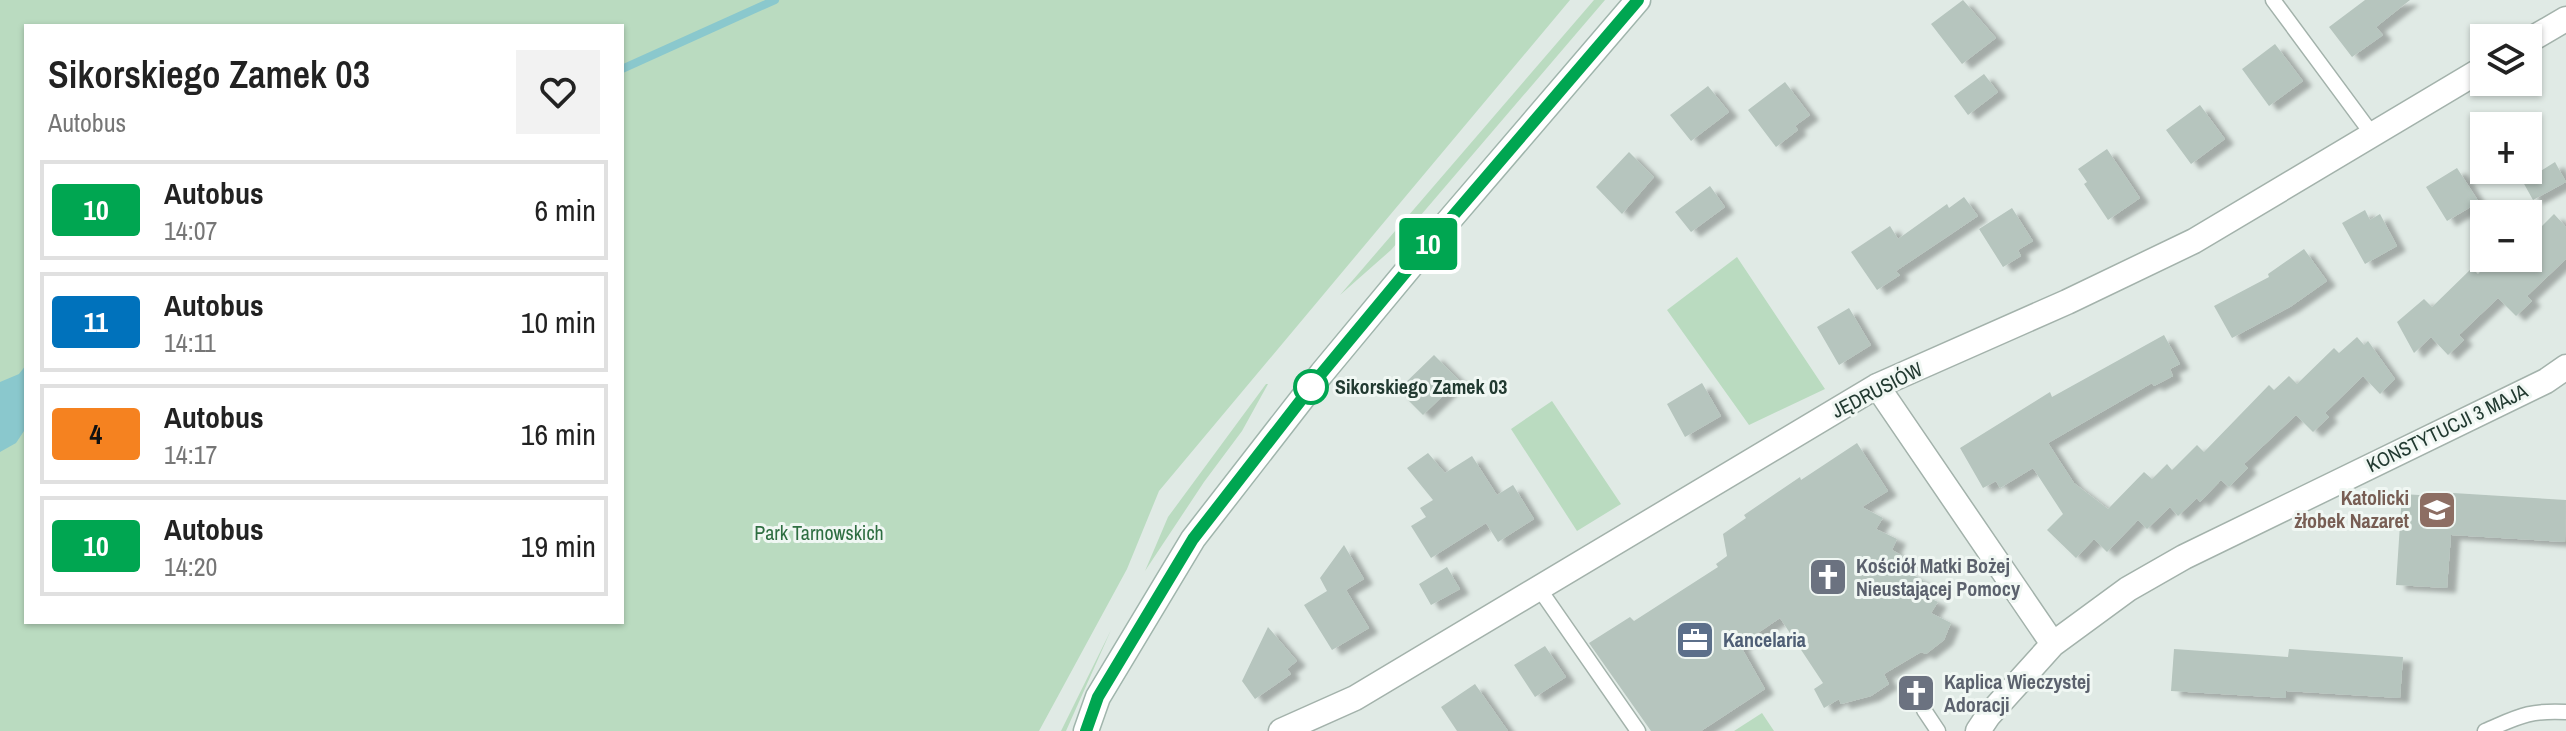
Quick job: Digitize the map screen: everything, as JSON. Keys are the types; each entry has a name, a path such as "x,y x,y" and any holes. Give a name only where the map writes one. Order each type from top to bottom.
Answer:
{"street":[{"path":"1086,731 1098,697 1193,539 1322,373 1638,0"},
{"path":"2542,33 2566,19"},
{"name":"JĘDRUSIÓW","path":"1281,731 1355,698 1877,386 2067,302 2194,241 2470,76"},
{"name":"KONSTYTUCJI 3 MAJA","path":"1978,731 2053,644 2128,589 2184,557 2546,381 2566,367"},
{"path":"1877,386 2053,644"}],"lane":[{"path":"2273,0 2372,134"},
{"path":"1538,587 1638,731"},
{"path":"1924,710 1938,731"},
{"path":"2485,731 2516,716 2545,711 2566,712"}],"green space":[{"name":"Park Tarnowskich","path":"0,0 1570,0 1159,491 1127,569 1039,731 0,731"},
{"path":"1594,0 1605,0 1391,250 1340,295"},
{"path":"1737,257 1825,389 1749,425 1667,310"},
{"path":"1266,384 1242,431 1145,571 1168,517"},
{"path":"1552,401 1621,504 1577,531 1511,429"},
{"path":"1111,630 1066,731 1061,731"},
{"path":"1762,713 1774,731 1734,731"}],"water":[{"path":"24,368 24,431 16,443 0,452 0,382 19,374"}],"building":[{"path":"1963,0 1996,38 1962,64 1931,24"},
{"path":"2365,0 2410,0 2376,27 2383,35 2352,57 2329,27"},
{"path":"2275,44 2303,81 2269,106 2242,69"},
{"path":"1984,74 1998,92 1968,115 1954,96"},
{"path":"1785,82 1810,115 1795,126 1798,130 1776,147 1748,110"},
{"path":"1708,86 1729,112 1691,141 1670,115"},
{"path":"2200,105 2225,139 2191,164 2166,130"},
{"path":"2107,149 2140,198 2108,220 2084,184 2087,182 2078,169"},
{"path":"1629,152 1654,177 1622,214 1596,187"},
{"path":"2555,162 2566,182 2533,200 2524,184 2542,184 2542,170"},
{"path":"2457,168 2478,200 2470,200 2470,207 2447,221 2426,187"},
{"path":"1710,186 1725,207 1691,232 1675,212"},
{"path":"1964,197 1978,216 1896,271 1900,275 1877,290 1851,252 1890,226 1898,239 1947,204 1949,208"},
{"path":"2012,208 2033,241 2018,250 2021,256 2003,267 1979,229"},
{"path":"2365,210 2370,220 2380,214 2397,246 2365,264 2342,223"},
{"path":"2554,214 2566,227 2566,259 2527,296 2532,301 2516,316 2498,298 2459,335 2464,340 2448,355 2431,337 2414,353 2397,322 2424,299 2432,307 2470,270 2478,274 2542,272 2542,226"},
{"path":"2304,249 2327,281 2290,307 2232,338 2214,306 2269,277 2268,274"},
{"path":"1849,308 1871,345 1839,365 1817,327"},
{"path":"2164,335 2180,364 2170,369 2173,376 2154,386 2152,383 2048,443 2074,483 2108,509 2144,472 2152,479 2167,464 2172,470 2197,445 2204,452 2269,385 2274,390 2289,376 2297,384 2334,348 2339,353 2357,337 2364,345 2368,341 2395,379 2380,394 2363,376 2325,413 2329,417 2313,432 2296,415 2244,464 2248,468 2229,487 2221,480 2200,502 2197,498 2178,516 2170,507 2147,529 2138,520 2107,552 2094,539 2076,558 2047,530 2063,514 2033,468 2000,488 1996,481 1983,488 1960,448 2050,392 2052,397"},
{"path":"1434,355 1459,380 1423,415 1398,390"},
{"path":"1702,383 1721,416 1685,437 1667,404"},
{"name":"Kościół Matki Bożej Nieustającej Pomocy","path":"1857,443 1888,491 1862,507 1883,518 1876,529 1897,539 1892,550 1910,560 1905,571 1924,581 1919,593 1938,602 1931,613 1951,623 1944,640 1926,654 1921,652 1884,674 1889,684 1871,696 1841,704 1839,699 1824,708 1814,689 1823,683 1780,618 1740,645 1765,689 1701,731 1651,731 1589,643 1630,617 1634,621 1718,567 1716,564 1727,556 1723,534 1746,518 1744,515"},
{"path":"1428,453 1445,473 1472,456 1497,495 1513,485 1534,519 1498,542 1486,523 1431,558 1411,526 1426,517 1420,508 1433,500 1407,468"},
{"path":"2453,493 2566,500 2565,542 2451,535 2447,588 2396,585 2402,494 2453,497"},
{"path":"1344,545 1364,579 1346,590 1369,628 1332,650 1304,605 1327,591 1320,578"},
{"path":"1447,567 1460,589 1431,605 1419,584"},
{"path":"1268,627 1297,661 1287,669 1291,674 1255,699 1242,681"},
{"path":"1545,646 1566,677 1535,697 1514,665"},
{"path":"2174,649 2288,657 2289,649 2403,657 2400,698 2286,691 2286,698 2171,691"},
{"path":"1475,684 1508,731 1457,731 1441,707"}],"waterway":[{"path":"624,68 775,0"}],"bus line":[{"name":"10","path":"1086,731 1098,697 1193,539 1322,373 1638,0"}],"place":[{"name":"Sikorskiego Zamek 03","path":"1311,387"},
{"name":"Katolicki żłobek Nazaret","path":"2437,510"},
{"name":"Kościół Matki Bożej Nieustającej Pomocy","path":"1828,577"},
{"name":"Kancelaria","path":"1695,640"},
{"name":"Kaplica Wieczystej Adoracji","path":"1916,693"}]}
